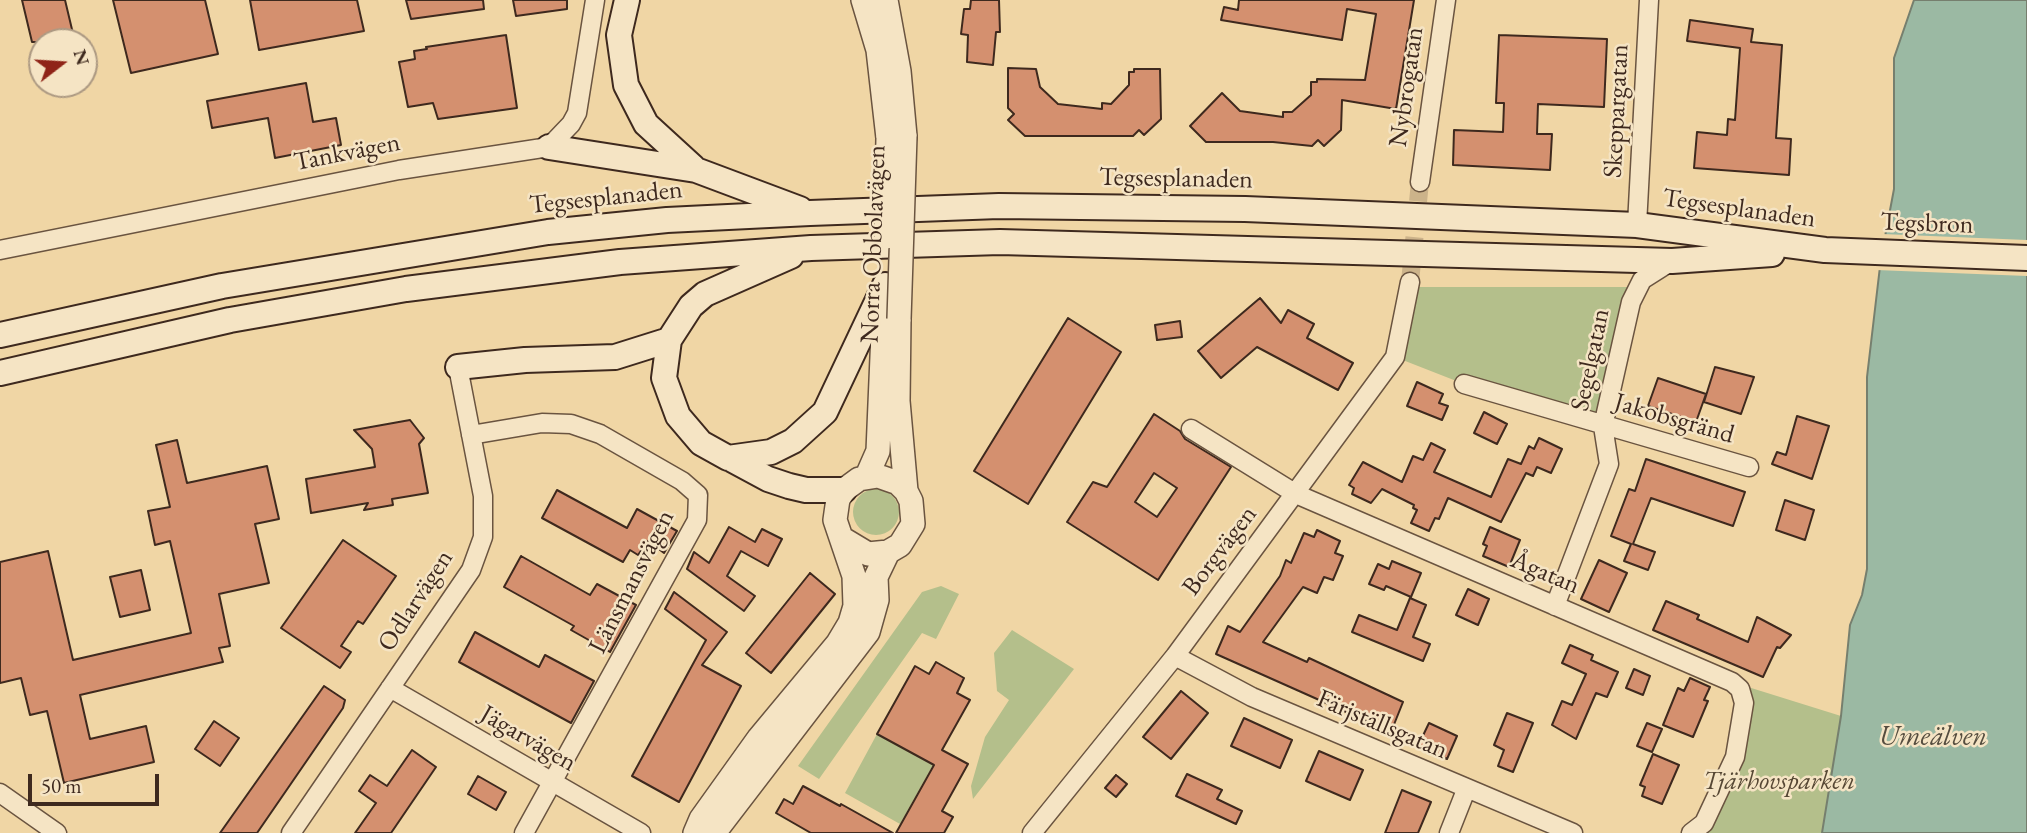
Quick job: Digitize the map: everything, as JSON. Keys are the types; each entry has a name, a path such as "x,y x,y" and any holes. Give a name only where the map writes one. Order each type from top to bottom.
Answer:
{"main road":[{"path":"627,0 619,35 626,85 652,131 696,170"},
{"path":"549,146 696,170 810,213"},
{"name":"Tegsesplanaden","path":"0,335 222,286 548,232 667,220 810,213 999,206 1204,209 1637,225 1825,250"},
{"name":"Tegsesplanaden","path":"0,373 230,320 406,289 620,262 811,248 1014,242 1672,261 1825,250"},
{"path":"811,248 705,294 691,306 669,341 664,378 678,416 701,443 768,479 797,488 844,489"},
{"name":"Tegsbron","path":"1825,250 2027,258"},
{"path":"728,458 771,452 793,441 825,412 884,320 886,285"},
{"path":"458,368 525,360 615,357 669,341"}],"street":[{"path":"549,146 571,124 577,113 595,0"},
{"name":"Norra Obbolavägen","path":"863,0 878,50 897,137 886,285"},
{"name":"Norra Obbolavägen","path":"867,476 878,451 900,71 886,0"},
{"name":"Nybrogatan","path":"1420,182 1446,0"},
{"name":"Skeppargatan","path":"1637,225 1649,0"},
{"name":"Tankvägen","path":"0,250 387,172 549,146"},
{"name":"Segelgatan","path":"1555,606 1609,464 1603,426 1636,287 1672,261"},
{"name":"Borgvägen","path":"1032,833 1175,656 1395,357 1410,282"},
{"name":"Norra Obbolavägen","path":"714,833 868,632 877,600 876,578 888,552 900,545 913,524 911,501 906,491 898,401 884,320"},
{"name":"Odlarvägen","path":"291,833 471,570 483,537 483,496 458,368"},
{"name":"Jakobsgränd","path":"1464,384 1749,467"},
{"name":"Länsmansvägen","path":"471,435 542,423 571,424 600,434 682,481 698,495 696,520 524,833"},
{"name":"Ågatan","path":"1191,429 1296,494 1732,682 1740,689 1744,703 1735,757 1704,823 1691,833"},
{"path":"695,833 701,819 759,738 838,643 850,623 856,591 843,539 835,520 838,499 844,489 867,476 888,478 906,491"},
{"path":"843,539 868,554 888,552"},
{"name":"Färjställsgatan","path":"1175,656 1252,697 1466,790 1573,833"},
{"name":"Jägarvägen","path":"390,688 641,833"},
{"path":"1449,833 1466,790"},
{"path":"0,793 57,833"}],"green space":[{"path":"1409,287 1636,287 1603,426 1464,384 1395,357"},
{"path":"876,489 892,496 899,512 892,528 876,535 860,528 853,512 860,496"},
{"path":"941,586 959,594 936,639 922,633 819,779 798,766 922,592"},
{"path":"1012,630 1074,669 973,799 971,786 985,737 1009,700 997,691 994,653"},
{"name":"Tjärhovsparken","path":"1732,682 1841,716 1822,833 1691,833 1704,823 1744,703"},
{"path":"877,734 933,765 900,824 845,793"}],"water":[{"name":"Umeälven","path":"1914,0 2027,0 2027,833 1822,833 1841,716 1850,625 1862,595 1867,569 1867,377 1881,258 1894,189 1894,58"}],"pier":[{"path":"1882,234 2027,240 2027,276 1876,270"}],"building":[{"path":"22,0 65,0 72,28 29,28"},
{"path":"113,0 205,0 218,54 131,73"},
{"path":"250,0 357,0 364,31 259,50"},
{"path":"406,0 483,0 484,9 411,19"},
{"path":"513,0 567,0 567,9 516,16"},
{"path":"971,0 999,0 1000,32 996,32 993,65 967,62 968,35 961,34 964,9 970,9"},
{"path":"1239,0 1414,0 1396,109 1342,100 1341,130 1324,146 1318,140 1312,146 1273,142 1206,142 1190,126 1222,93 1240,111 1283,117 1283,112 1292,112 1311,95 1311,82 1317,82 1317,79 1365,80 1376,14 1347,9 1342,40 1221,20 1224,7 1238,10"},
{"path":"1690,20 1753,29 1751,42 1782,45 1776,138 1791,139 1789,175 1694,168 1697,132 1727,135 1728,119 1735,120 1740,48 1687,41"},
{"path":"506,35 517,108 438,119 433,103 408,107 399,62 415,59 414,51 427,49 426,47"},
{"path":"1499,35 1607,39 1604,107 1538,104 1537,134 1552,134 1550,170 1453,165 1454,130 1503,132 1504,103 1496,103"},
{"path":"1008,68 1036,69 1040,87 1058,104 1102,109 1102,103 1111,104 1129,85 1129,72 1134,72 1134,69 1160,69 1161,119 1144,135 1139,130 1133,136 1025,136 1008,120 1014,114 1008,108"},
{"path":"306,83 313,122 336,118 341,145 275,158 268,118 212,128 207,101"},
{"path":"1260,298 1281,323 1288,310 1314,324 1307,338 1353,363 1338,390 1257,347 1221,378 1198,351"},
{"path":"1068,318 1121,352 1028,504 974,471"},
{"path":"1180,321 1182,337 1157,340 1155,325"},
{"path":"1715,367 1754,377 1741,414 1704,402"},
{"path":"1658,378 1706,394 1696,422 1648,406"},
{"path":"1417,382 1443,394 1439,403 1448,406 1442,420 1407,406"},
{"path":"1484,412 1507,424 1497,444 1474,433"},
{"path":"1154,414 1180,431 1185,439 1231,467 1158,580 1067,522 1093,482 1107,487","holes":["1154,473 1177,488 1157,517 1135,502"]},
{"path":"1797,416 1829,426 1812,479 1772,464 1777,452 1786,455"},
{"path":"410,420 424,438 419,444 428,493 392,499 393,505 364,510 368,503 311,513 306,479 375,467 372,449 354,430"},
{"path":"1539,438 1562,449 1551,473 1537,467 1533,476 1526,473 1501,522 1448,498 1439,519 1435,518 1429,531 1411,523 1417,510 1413,508 1414,505 1382,489 1371,503 1352,494 1354,488 1349,485 1363,462 1402,482 1413,456 1423,460 1431,443 1445,450 1434,472 1491,497 1508,459 1521,464 1529,446 1534,449"},
{"path":"177,440 187,483 267,466 279,519 255,524 269,583 219,594 230,646 219,648 223,662 80,695 90,739 146,726 154,762 64,783 47,711 30,715 21,678 0,683 0,562 48,551 73,660 191,633 170,541 155,545 148,511 170,507 156,445"},
{"path":"1646,459 1745,492 1733,526 1651,498 1633,544 1655,552 1648,570 1624,561 1631,544 1611,536 1629,489 1635,491"},
{"path":"557,490 627,528 637,509 677,531 664,553 648,541 638,555 630,550 623,562 542,518"},
{"path":"1785,500 1814,510 1805,540 1776,530"},
{"path":"729,527 755,542 762,529 782,539 768,566 741,551 727,576 755,596 744,611 687,569 694,552 709,563"},
{"path":"1490,527 1520,540 1509,567 1483,556 1487,546 1483,544"},
{"path":"1317,530 1340,541 1335,553 1343,556 1333,580 1324,577 1317,593 1303,587 1263,642 1307,662 1309,658 1403,702 1391,732 1216,654 1228,626 1240,632 1280,576 1286,560 1291,563 1304,533 1314,537"},
{"path":"343,540 396,576 363,624 358,621 341,646 351,652 340,668 281,628"},
{"path":"521,556 590,595 597,584 636,605 610,652 571,630 574,626 504,587"},
{"path":"1599,560 1627,573 1609,612 1581,599"},
{"path":"1392,561 1421,573 1411,597 1386,586 1384,590 1369,584 1378,564 1389,569"},
{"path":"141,570 150,610 120,617 110,577"},
{"path":"810,573 835,594 771,673 746,653"},
{"path":"1468,589 1489,599 1478,625 1456,615"},
{"path":"674,592 727,632 702,665 741,686 679,802 632,776 706,640 665,609"},
{"path":"1410,598 1426,605 1413,637 1430,644 1423,661 1352,632 1359,615 1397,630"},
{"path":"1666,601 1699,615 1697,619 1748,642 1757,617 1791,635 1780,648 1777,647 1763,677 1653,630"},
{"path":"475,632 539,667 545,655 594,681 571,723 459,662"},
{"path":"1570,645 1593,655 1591,660 1618,672 1607,697 1596,693 1576,739 1552,725 1562,701 1572,705 1586,674 1562,663"},
{"path":"936,662 964,678 957,693 970,700 942,750 968,764 942,811 953,817 944,833 896,833 934,765 877,734 915,666 929,674"},
{"path":"1634,669 1650,676 1643,695 1626,688"},
{"path":"1690,678 1710,687 1704,700 1708,701 1693,737 1663,725 1678,688 1684,691"},
{"path":"324,686 345,700 343,708 257,833 220,833"},
{"path":"1181,691 1208,713 1171,759 1143,737"},
{"path":"1507,713 1533,723 1513,772 1498,766 1504,750 1494,745"},
{"path":"1244,718 1292,740 1280,768 1231,746"},
{"path":"214,721 239,738 220,766 195,749"},
{"path":"1429,723 1457,736 1447,759 1418,746"},
{"path":"1647,723 1662,729 1652,752 1637,746"},
{"path":"412,750 436,767 391,833 355,833 376,803 359,791 370,775 387,786"},
{"path":"1319,751 1363,770 1350,800 1306,781"},
{"path":"1653,754 1679,765 1662,804 1642,796 1645,787 1640,785"},
{"path":"1187,774 1222,790 1217,799 1242,811 1236,824 1176,796"},
{"path":"1116,775 1127,784 1116,797 1105,788"},
{"path":"478,776 506,792 496,810 468,794"},
{"path":"803,786 893,833 811,833 776,813 784,799 793,804"},
{"path":"1402,790 1431,802 1418,833 1385,833"}],"tunnel":[{"path":"1410,282 1420,182"}]}
